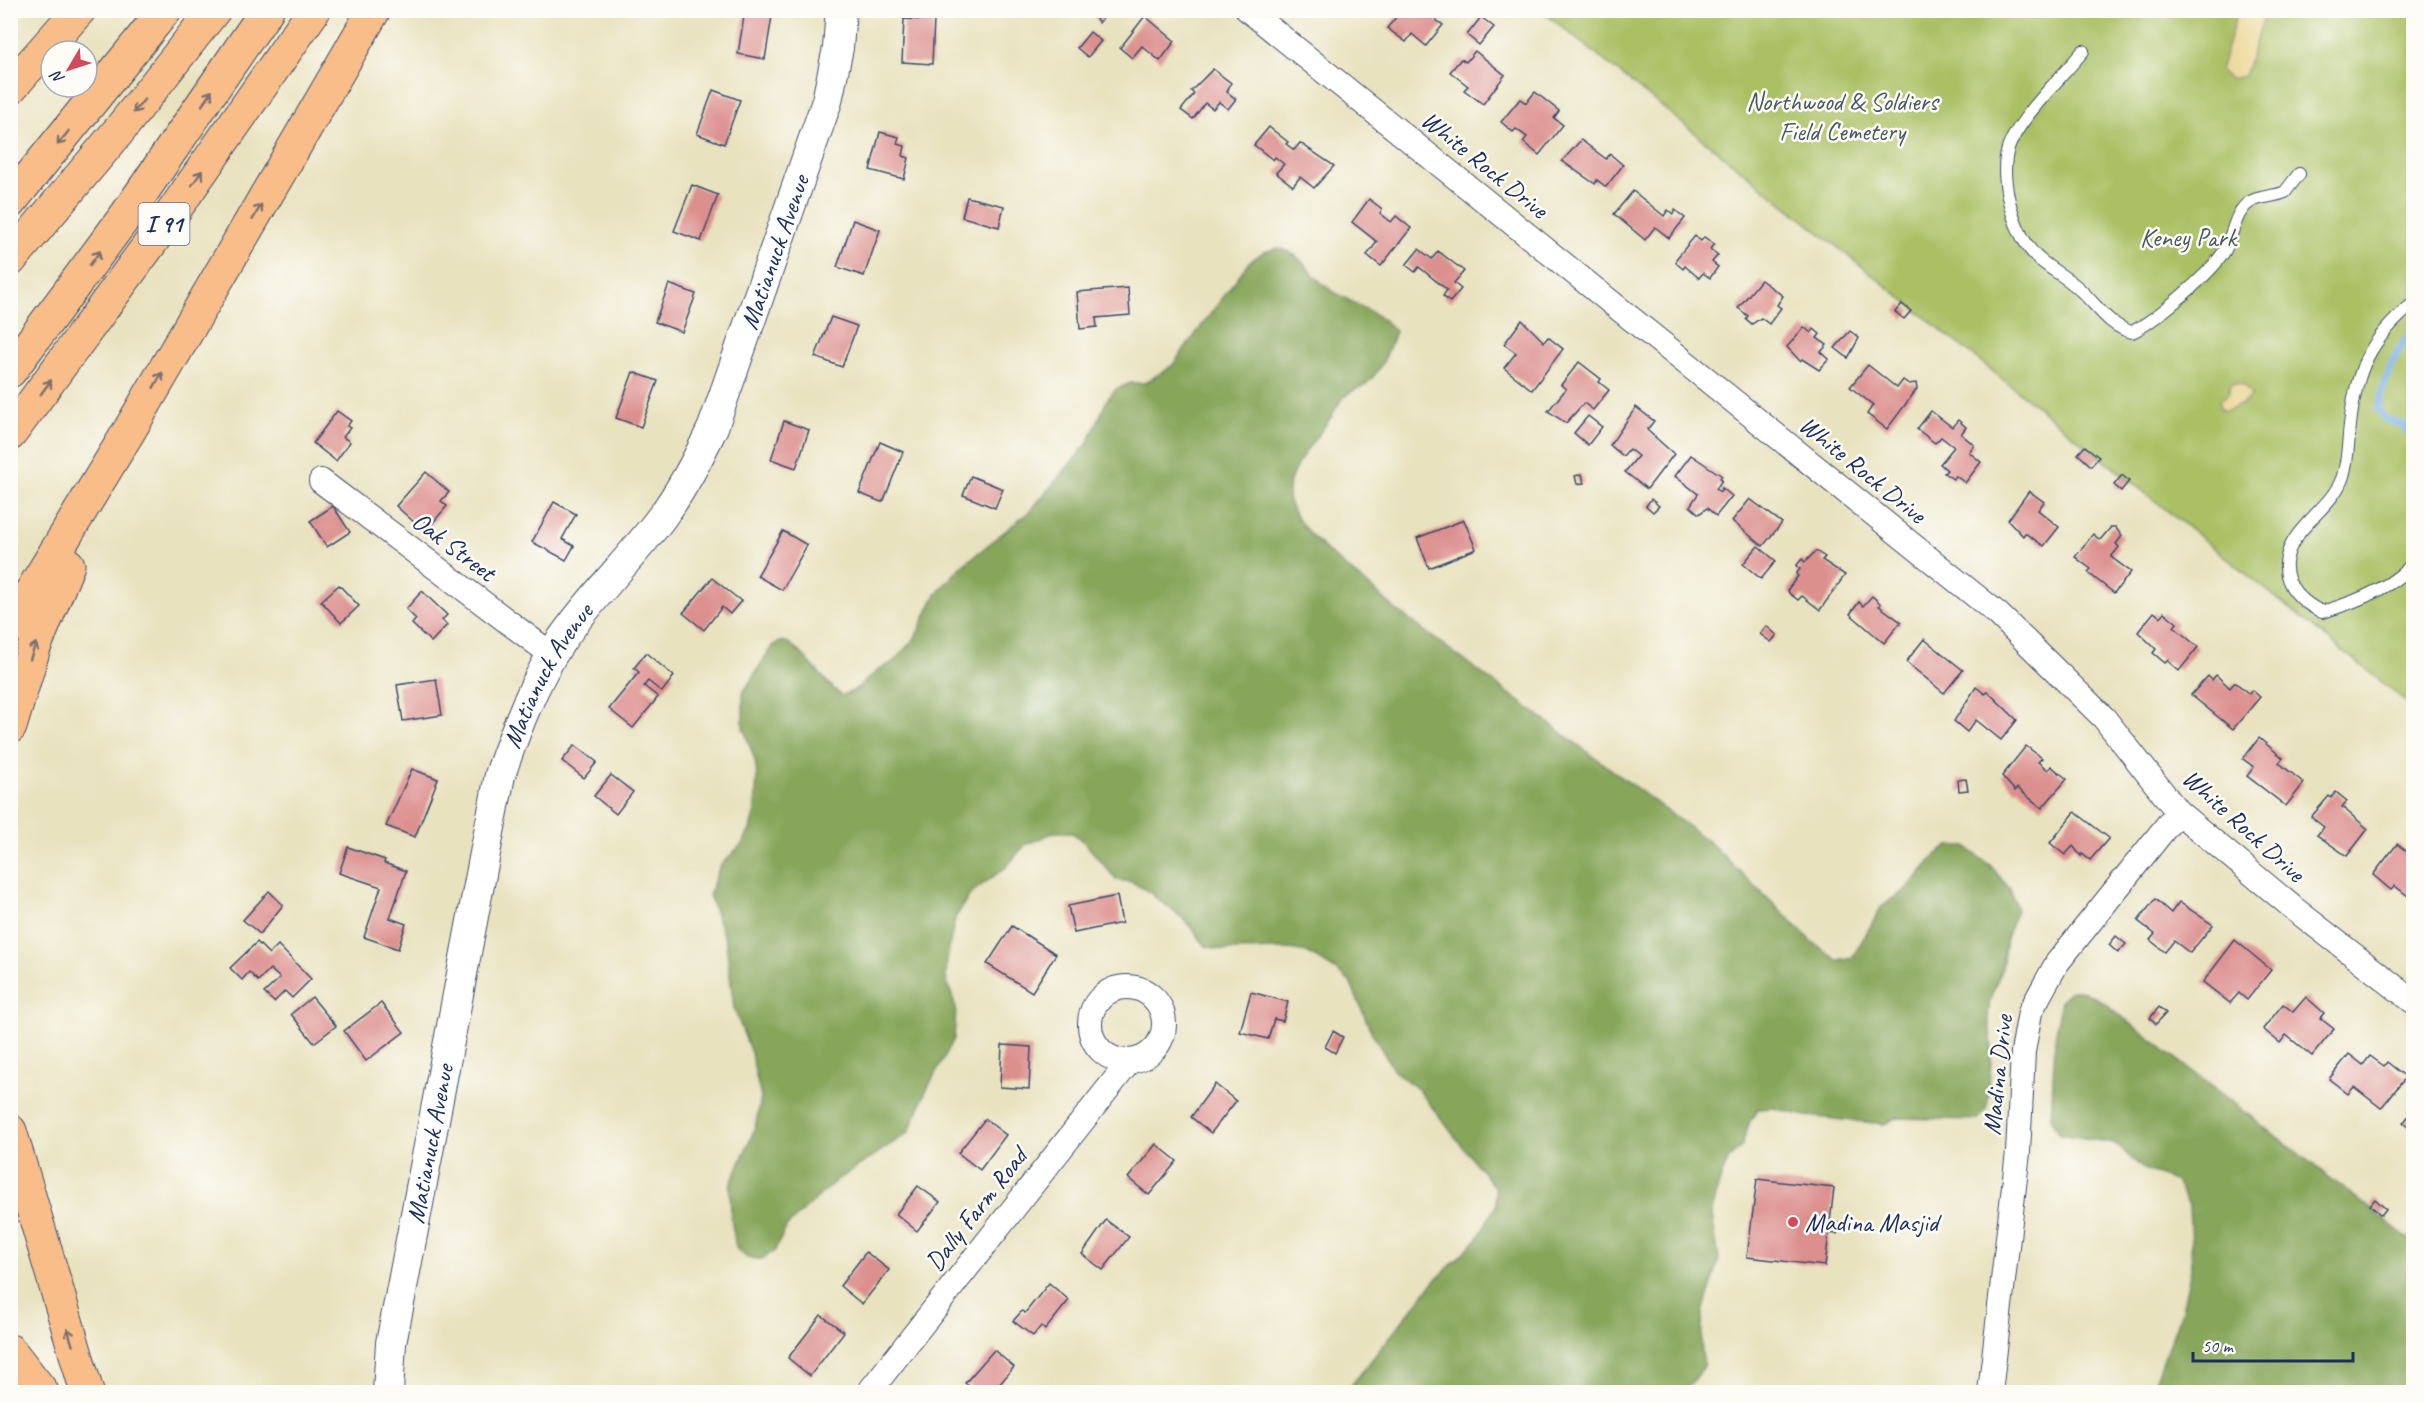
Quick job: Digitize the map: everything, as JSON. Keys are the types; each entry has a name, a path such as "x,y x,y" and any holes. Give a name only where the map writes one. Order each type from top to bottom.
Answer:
{"highway":[{"path":"10,88 79,10"},
{"path":"10,202 165,10"},
{"path":"10,260 117,134 214,10"},
{"path":"10,371 160,168 267,10"},
{"name":"I 91","path":"10,434 166,222 314,10"},
{"path":"10,627 129,431 374,10"},
{"path":"10,358 60,305"},
{"path":"10,727 50,607 111,479 129,431"},
{"path":"10,1131 87,1392"},
{"path":"10,1351 42,1392"}],"street":[{"name":"Matianuck Avenue","path":"388,1392 391,1343 496,793 525,706 552,655 662,518 694,467 713,427 748,332 826,101 838,48 841,10"},
{"name":"White Rock Drive","path":"1248,10 1998,614 2104,718 2178,812 2297,911 2414,1002"},
{"name":"Oak Street","path":"321,481 552,655"},
{"name":"Madina Drive","path":"1990,1392 2018,1152 2023,1052 2030,1012 2042,987 2061,958 2178,812"},
{"name":"Dally Farm Road","path":"869,1392 1129,1062"}],"lane":[{"path":"2083,51 2022,124 2008,147 2005,163 2008,196 2022,240 2038,259 2075,285 2103,314 2124,330 2132,332 2152,320 2214,264 2224,251 2241,210 2251,201 2285,192 2299,174"},
{"path":"2414,303 2394,319 2373,344 2362,365 2355,386 2342,479 2328,502 2298,537 2286,564 2289,581 2297,594 2308,605 2322,612 2386,585 2398,578 2414,562"}],"green space":[{"name":"Keney Park","path":"1542,11 2413,11 2413,707"},
{"path":"1278,248 1299,258 1324,285 1379,317 1395,331 1388,352 1377,372 1367,383 1341,400 1295,468 1288,487 1292,510 1316,541 1333,556 1395,609 1709,842 1813,942 1837,960 1852,958 1882,906 1907,889 1937,854 1949,846 1964,846 1990,865 2010,889 2017,910 2006,938 2002,968 1990,999 1988,1015 1992,1048 1987,1109 1977,1120 1897,1118 1884,1124 1806,1116 1774,1108 1758,1109 1750,1121 1741,1147 1730,1157 1724,1169 1714,1199 1712,1215 1719,1260 1703,1312 1701,1343 1704,1367 1684,1392 1346,1392 1432,1284 1478,1238 1496,1205 1495,1188 1418,1089 1394,1071 1371,1031 1350,982 1337,971 1307,952 1290,949 1223,950 1206,946 1185,920 1146,890 1132,882 1117,880 1085,843 1071,832 1054,832 1025,845 1006,867 971,893 955,918 947,957 946,978 956,1008 954,1039 926,1091 909,1132 832,1184 787,1226 774,1252 761,1259 747,1258 736,1248 731,1217 730,1186 755,1128 761,1098 751,1053 734,1008 726,942 709,895 720,866 742,844 750,830 755,810 757,776 755,760 743,727 743,693 772,646 780,642 793,646 842,696 855,690 877,671 893,662 915,638 935,596 945,584 962,566 1030,511 1088,443 1107,400 1116,389 1131,383 1145,383 1172,366 1249,262 1264,252"},
{"path":"2071,990 2080,990 2100,1000 2413,1242 2413,1392 2151,1392 2182,1310 2192,1265 2189,1206 2176,1182 2144,1169 2114,1143 2059,1134 2051,1119 2055,1040 2061,1000"}],"sand":[{"path":"2238,11 2266,11 2244,76 2230,79 2220,70"},
{"path":"2235,383 2243,385 2252,395 2242,404 2225,411 2220,409 2219,402 2229,393 2230,385"}],"building":[{"path":"745,10 773,10 765,59 738,54"},
{"path":"1089,10 1109,10 1099,23"},
{"path":"1402,10 1443,10 1436,20 1443,25 1426,46 1412,34 1406,42 1387,28"},
{"path":"1145,16 1175,41 1160,61 1142,46 1132,58 1120,48"},
{"path":"1481,17 1494,27 1479,45 1467,35"},
{"path":"904,19 934,20 932,64 902,62"},
{"path":"1090,32 1101,41 1088,57 1077,48"},
{"path":"1475,51 1505,75 1483,104 1464,90 1468,86 1450,72 1461,59 1466,62"},
{"path":"1213,69 1231,83 1227,92 1236,99 1228,109 1219,102 1213,109 1205,103 1193,119 1181,110 1194,94 1191,91"},
{"path":"713,90 740,100 724,144 697,134"},
{"path":"1535,92 1559,111 1554,118 1563,125 1539,155 1523,142 1527,137 1516,129 1513,132 1501,122 1520,99 1526,103"},
{"path":"1269,127 1288,142 1286,144 1294,150 1300,143 1334,166 1314,188 1300,177 1293,186 1276,173 1284,164 1275,157 1273,160 1254,145"},
{"path":"880,132 899,137 897,144 905,146 903,156 909,158 904,179 870,170"},
{"path":"1581,140 1606,159 1610,154 1623,165 1606,187 1597,180 1595,184 1562,161"},
{"path":"692,185 718,195 701,241 674,231"},
{"path":"1633,191 1664,216 1668,210 1673,214 1675,210 1685,218 1669,238 1655,227 1645,240 1614,214"},
{"path":"967,197 1004,206 999,227 962,217"},
{"path":"1369,199 1382,209 1380,213 1391,222 1396,216 1411,228 1381,266 1367,255 1377,242 1352,222"},
{"path":"853,220 880,230 864,276 837,267"},
{"path":"1695,236 1701,241 1704,237 1714,244 1710,249 1718,255 1712,262 1718,267 1710,278 1703,273 1699,278 1685,266 1683,269 1676,263 1676,259"},
{"path":"1419,249 1432,259 1438,251 1464,271 1454,283 1461,289 1450,302 1443,296 1447,290 1419,267 1415,272 1406,265"},
{"path":"1761,280 1783,296 1777,305 1781,308 1769,324 1761,318 1752,324 1746,319 1748,316 1738,308"},
{"path":"669,284 696,294 682,332 655,322"},
{"path":"1128,288 1130,315 1096,318 1097,327 1080,329 1077,292"},
{"path":"1902,304 1911,311 1904,319 1895,312"},
{"path":"831,317 857,326 842,367 815,357"},
{"path":"1522,320 1544,342 1548,337 1563,349 1532,390 1504,368 1516,353 1504,344"},
{"path":"1804,327 1811,333 1814,329 1820,334 1817,338 1827,345 1821,352 1829,359 1819,370 1802,359 1800,361 1787,347"},
{"path":"1850,331 1859,338 1848,358 1835,348"},
{"path":"1579,362 1601,379 1599,382 1609,390 1593,410 1584,403 1566,423 1548,411 1566,389 1561,385"},
{"path":"1868,365 1897,388 1903,380 1909,384 1916,383 1917,389 1887,429 1867,414 1873,405 1850,387"},
{"path":"633,372 658,381 641,427 616,418"},
{"path":"1636,407 1654,421 1647,430 1674,454 1647,489 1625,472 1638,456 1629,449 1623,456 1610,445"},
{"path":"337,411 351,421 347,426 350,428 343,437 350,442 336,461 313,443"},
{"path":"1931,411 1952,427 1958,420 1966,427 1961,434 1974,445 1969,452 1981,462 1965,483 1956,476 1953,479 1944,473 1947,470 1940,464 1954,447 1941,437 1935,443 1917,429"},
{"path":"1588,416 1602,427 1588,445 1574,433"},
{"path":"784,421 809,430 796,468 771,459"},
{"path":"880,442 903,452 884,500 881,502 859,493"},
{"path":"2085,446 2099,457 2091,466 2078,454"},
{"path":"1691,455 1722,476 1716,489 1720,492 1722,488 1732,496 1716,516 1707,508 1699,514 1690,506 1698,494 1675,476"},
{"path":"426,472 449,492 441,501 447,506 430,526 420,517 415,523 396,506"},
{"path":"1582,474 1584,483 1577,484 1575,476"},
{"path":"2122,475 2129,481 2121,491 2114,485"},
{"path":"971,476 1003,489 995,508 963,495"},
{"path":"2029,491 2044,502 2038,510 2059,527 2044,546 2025,533 2023,536 2008,520"},
{"path":"1651,499 1659,506 1653,512 1646,506"},
{"path":"1750,499 1782,523 1763,546 1732,521"},
{"path":"554,502 576,514 562,539 574,546 566,560 532,542"},
{"path":"333,506 350,532 327,547 310,521"},
{"path":"1464,520 1476,549 1429,568 1417,538"},
{"path":"2111,527 2115,527 2122,536 2116,544 2119,547 2111,557 2131,572 2114,593 2092,576 2088,572 2091,569 2075,557 2093,534 2100,540"},
{"path":"783,531 807,545 782,590 757,576"},
{"path":"1758,546 1776,561 1761,579 1743,564"},
{"path":"1816,551 1825,557 1822,560 1845,575 1820,610 1802,596 1798,600 1789,593 1788,589 1798,576 1796,574 1800,569 1796,566 1802,559 1805,562"},
{"path":"712,578 741,601 730,614 722,607 704,630 683,613"},
{"path":"339,585 359,606 341,623 321,601"},
{"path":"422,591 447,615 442,620 447,625 431,642 412,624 416,619 406,609"},
{"path":"1872,596 1881,604 1879,606 1901,622 1884,643 1850,614 1859,602 1863,606"},
{"path":"2154,612 2160,617 2164,612 2177,623 2174,627 2198,647 2179,671 2168,661 2169,659 2165,663 2153,653 2156,649 2138,632"},
{"path":"1766,626 1777,635 1771,642 1760,634"},
{"path":"1924,639 1963,670 1944,693 1906,662"},
{"path":"646,653 674,676 662,692 648,681 644,686 658,697 633,728 609,709 639,672 634,668"},
{"path":"2216,675 2230,688 2235,682 2249,694 2252,690 2260,697 2233,729 2191,695 2208,676 2212,680"},
{"path":"436,679 442,715 403,721 397,685"},
{"path":"1976,687 1985,694 1987,691 2017,720 2001,740 1976,720 1967,732 1954,721"},
{"path":"2259,738 2283,758 2279,763 2304,783 2286,806 2247,776 2254,767 2243,759"},
{"path":"575,745 597,762 584,778 562,761"},
{"path":"2026,746 2042,758 2038,762 2048,770 2051,766 2067,779 2042,808 2017,788 2015,791 2002,776"},
{"path":"412,769 438,779 415,837 386,826"},
{"path":"611,775 633,792 616,814 594,796"},
{"path":"1966,779 1968,790 1959,791 1958,780"},
{"path":"2336,792 2347,801 2342,807 2368,829 2347,856 2317,835 2324,827 2311,817 2329,796 2331,798"},
{"path":"2075,812 2109,838 2090,860 2082,854 2081,856 2073,846 2065,855 2050,843"},
{"path":"2397,844 2414,857 2414,889 2408,896 2395,886 2391,890 2373,875"},
{"path":"348,847 385,860 384,863 406,871 390,918 406,924 398,949 364,937 381,887 339,873"},
{"path":"269,891 283,905 260,934 243,920"},
{"path":"1117,896 1122,923 1074,933 1068,906"},
{"path":"2155,899 2171,913 2179,902 2213,925 2190,953 2174,941 2165,952 2150,940 2155,934 2138,921"},
{"path":"1012,926 1056,954 1032,992 987,964"},
{"path":"2116,936 2126,944 2118,953 2109,945"},
{"path":"2235,940 2271,970 2247,1000 2239,993 2230,1003 2203,982"},
{"path":"257,942 269,954 278,945 311,979 292,998 285,991 274,1002 264,993 280,978 270,969 258,981 249,972 242,980 230,968"},
{"path":"1251,992 1288,1002 1283,1021 1274,1019 1268,1039 1240,1032"},
{"path":"312,997 336,1026 314,1043 291,1014"},
{"path":"2306,997 2324,1013 2320,1018 2334,1029 2312,1056 2286,1035 2280,1043 2263,1029 2283,1004 2293,1012"},
{"path":"381,1003 404,1032 366,1061 344,1031"},
{"path":"2159,1007 2166,1013 2156,1024 2150,1018"},
{"path":"1333,1031 1343,1037 1335,1053 1325,1047"},
{"path":"1002,1045 1031,1047 1029,1089 1000,1087"},
{"path":"2349,1054 2363,1065 2370,1056 2384,1066 2387,1062 2406,1077 2381,1108 2354,1087 2348,1094 2329,1079"},
{"path":"1215,1084 1236,1101 1211,1133 1191,1117"},
{"path":"2411,1107 2414,1109 2414,1131 2403,1123 2411,1113 2408,1111"},
{"path":"985,1119 1006,1135 980,1170 958,1153"},
{"path":"1156,1144 1177,1161 1149,1195 1128,1178"},
{"name":"Madina Masjid","path":"1757,1179 1834,1188 1830,1222 1838,1223 1837,1234 1829,1233 1825,1266 1747,1257"},
{"path":"918,1186 940,1202 917,1231 896,1214"},
{"path":"2375,1199 2386,1209 2381,1215 2370,1205"},
{"path":"1106,1220 1129,1237 1103,1270 1082,1254"},
{"path":"866,1252 889,1270 862,1304 840,1286"},
{"path":"1049,1283 1069,1300 1045,1330 1041,1326 1033,1336 1013,1321 1022,1311 1025,1313"},
{"path":"821,1315 844,1332 810,1376 788,1358"},
{"path":"994,1350 1014,1367 993,1392 977,1392 965,1383"}],"waterway":[{"path":"2414,331 2407,337 2396,356 2386,378 2378,409 2385,419 2404,425 2414,439"}],"place":[{"name":"Madina Masjid","path":"1793,1222"}],"park label":[{"name":"Northwood & Soldiers Field Cemetery","path":"1842,116"}]}
